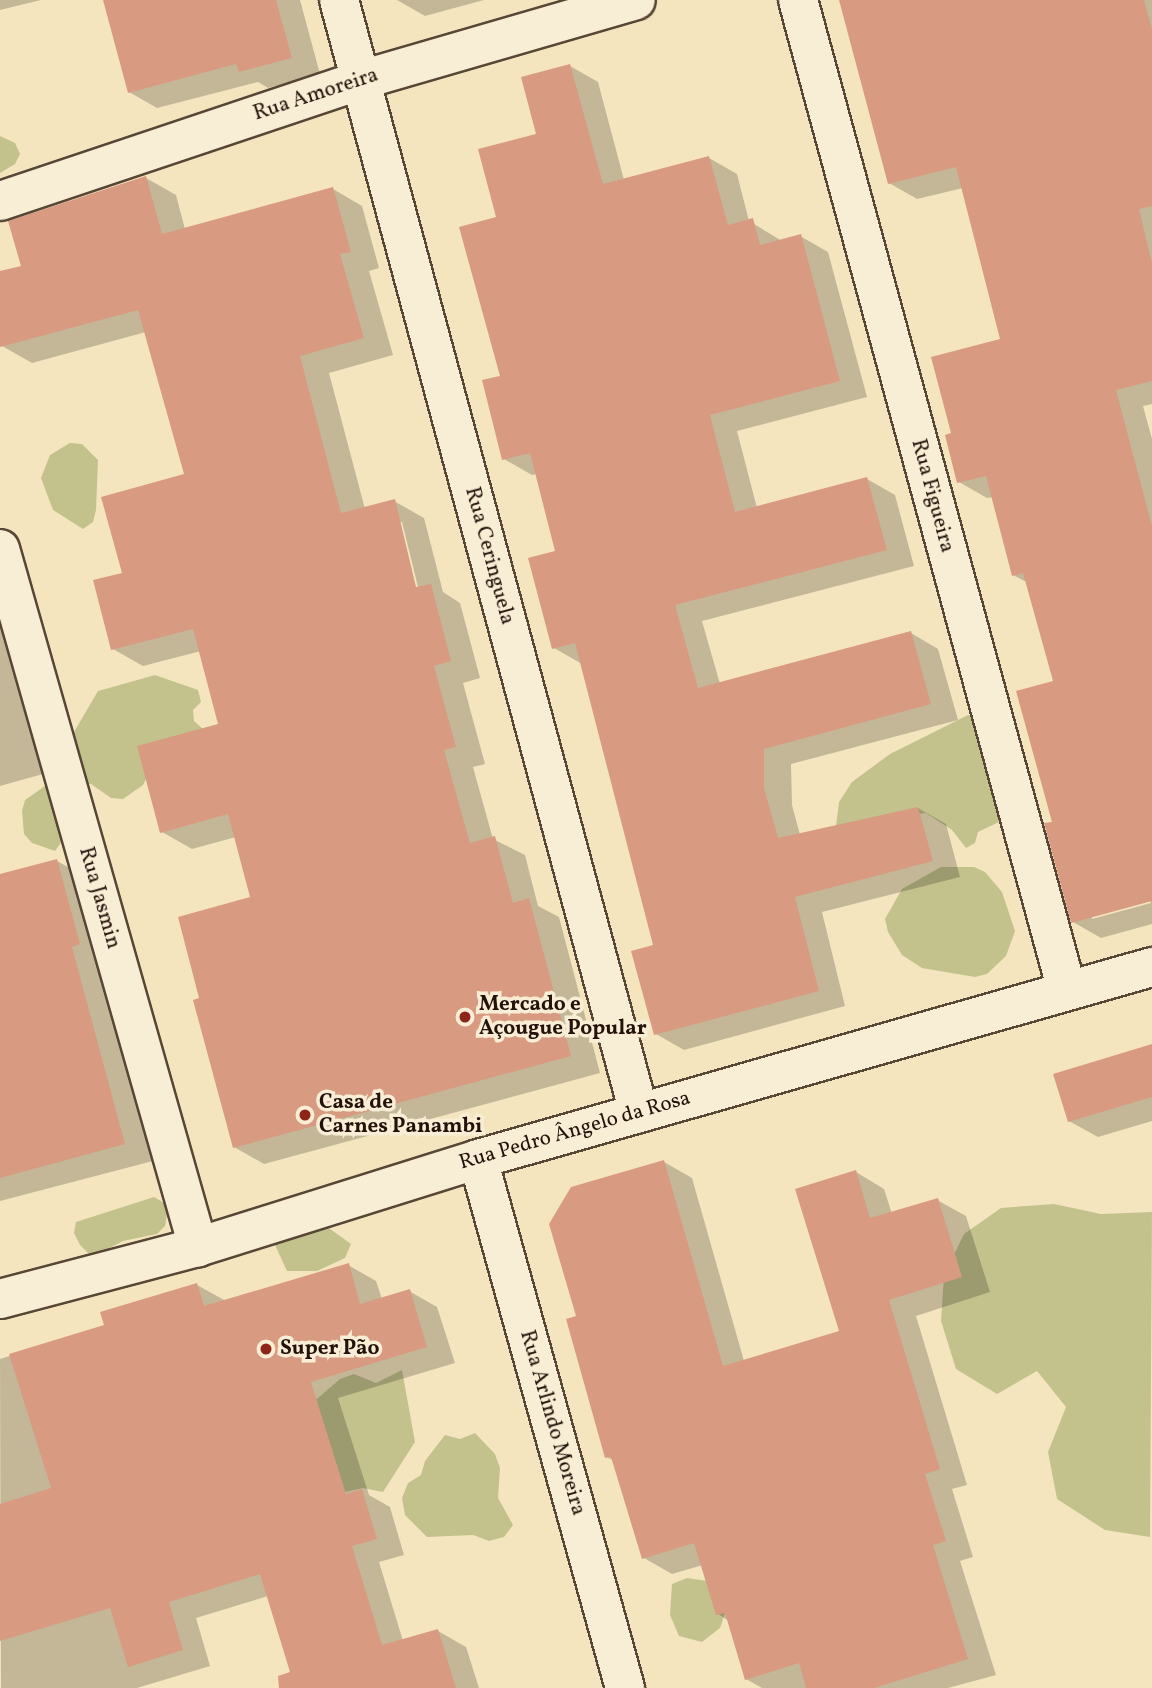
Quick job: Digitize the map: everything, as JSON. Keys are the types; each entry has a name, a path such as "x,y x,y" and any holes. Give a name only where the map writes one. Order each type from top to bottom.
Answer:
{"street":[{"name":"Rua Ceringuela","path":"339,0 639,1113"},
{"name":"Rua Amoreira","path":"0,201 361,80 636,0"},
{"name":"Rua Figueira","path":"798,0 1067,991"},
{"name":"Rua Jasmin","path":"0,549 198,1247"},
{"name":"Rua Pedro Ângelo da Rosa","path":"0,1299 198,1247 478,1159 1152,967"},
{"name":"Rua Arlindo Moreira","path":"478,1159 625,1688"}],"shaded area":[{"path":"0,136 15,143 20,154 15,164 0,173"},
{"path":"70,443 82,444 98,460 96,510 93,522 83,529 53,510 41,478 50,455"},
{"path":"155,675 198,690 201,702 193,710 194,721 203,729 154,764 143,785 123,799 111,798 91,784 79,781 67,744 98,691"},
{"path":"968,715 979,718 1014,803 999,822 978,832 975,843 966,848 952,830 926,813 836,826 839,802 852,782 890,754"},
{"path":"52,781 70,830 55,851 32,843 24,834 22,811 25,800"},
{"path":"941,867 974,867 985,872 1002,892 1015,931 1006,956 987,974 975,977 922,968 902,955 888,932 885,919 902,889"},
{"path":"154,1197 164,1203 167,1214 165,1226 157,1234 123,1241 102,1252 88,1253 80,1245 74,1233 76,1222"},
{"path":"1054,1204 1101,1214 1152,1212 1150,1537 1105,1530 1057,1499 1048,1452 1066,1407 1037,1371 997,1394 956,1369 941,1321 944,1275 964,1234 1001,1208"},
{"path":"326,1226 351,1244 345,1258 317,1271 287,1271 275,1245 280,1234"},
{"path":"402,1370 415,1442 383,1492 363,1488 341,1493 311,1404 340,1379 354,1374 376,1383"},
{"path":"475,1433 495,1454 500,1468 498,1498 513,1525 504,1537 489,1541 473,1535 427,1537 405,1515 402,1498 408,1483 421,1475 425,1461 445,1435 460,1439"},
{"path":"687,1578 714,1582 727,1607 720,1628 702,1642 679,1636 670,1615 672,1584"}],"building":[{"path":"103,0 276,0 292,58 239,72 236,64 128,93"},
{"path":"839,0 1144,0 1152,29 1152,206 1139,209 1152,263 1152,381 1116,390 1152,526 1152,901 1071,923 1044,823 1052,822 1016,691 1053,681 1023,573 1012,576 986,476 957,483 945,435 951,433 931,357 1000,339 956,167 888,184"},
{"path":"570,64 603,184 709,156 728,225 753,218 760,245 801,234 840,381 710,415 735,512 867,477 887,550 675,605 698,688 911,631 931,704 764,749 764,788 778,838 918,807 933,861 795,897 819,991 654,1035 631,951 653,945 575,643 552,649 528,558 555,551 530,453 502,460 482,380 500,376 459,227 496,217 478,149 536,134 521,77"},
{"path":"146,176 162,234 333,187 351,252 340,254 364,338 300,356 341,513 395,499 416,587 431,584 451,661 434,666 456,747 444,750 470,843 495,836 513,903 529,898 571,1056 233,1148 193,1000 199,998 178,917 250,897 228,814 160,833 137,746 218,724 193,629 111,650 93,580 122,573 101,497 184,474 138,310 0,347 0,271 21,266 8,221"},
{"path":"57,859 80,944 72,947 125,1144 0,1178 0,874"},
{"path":"1152,1044 1152,1097 1068,1122 1053,1074"},
{"path":"664,1160 723,1366 839,1331 795,1189 856,1170 870,1218 938,1198 962,1277 889,1300 940,1469 925,1474 946,1541 933,1545 968,1659 874,1688 806,1688 799,1663 745,1680 725,1613 716,1615 694,1543 642,1559 611,1457 605,1458 566,1319 576,1316 549,1224 571,1187"},
{"path":"349,1263 360,1304 410,1289 427,1347 311,1382 346,1494 362,1489 377,1539 352,1546 382,1645 438,1629 456,1688 279,1688 278,1676 290,1672 260,1574 169,1602 183,1650 128,1667 110,1608 0,1641 0,1504 51,1488 9,1354 104,1325 100,1312 197,1283 204,1306"}],"place":[{"name":"Mercado e Açougue Popular","path":"465,1017"},
{"name":"Casa de Carnes Panambi","path":"305,1115"},
{"name":"Super Pão","path":"266,1349"}]}
